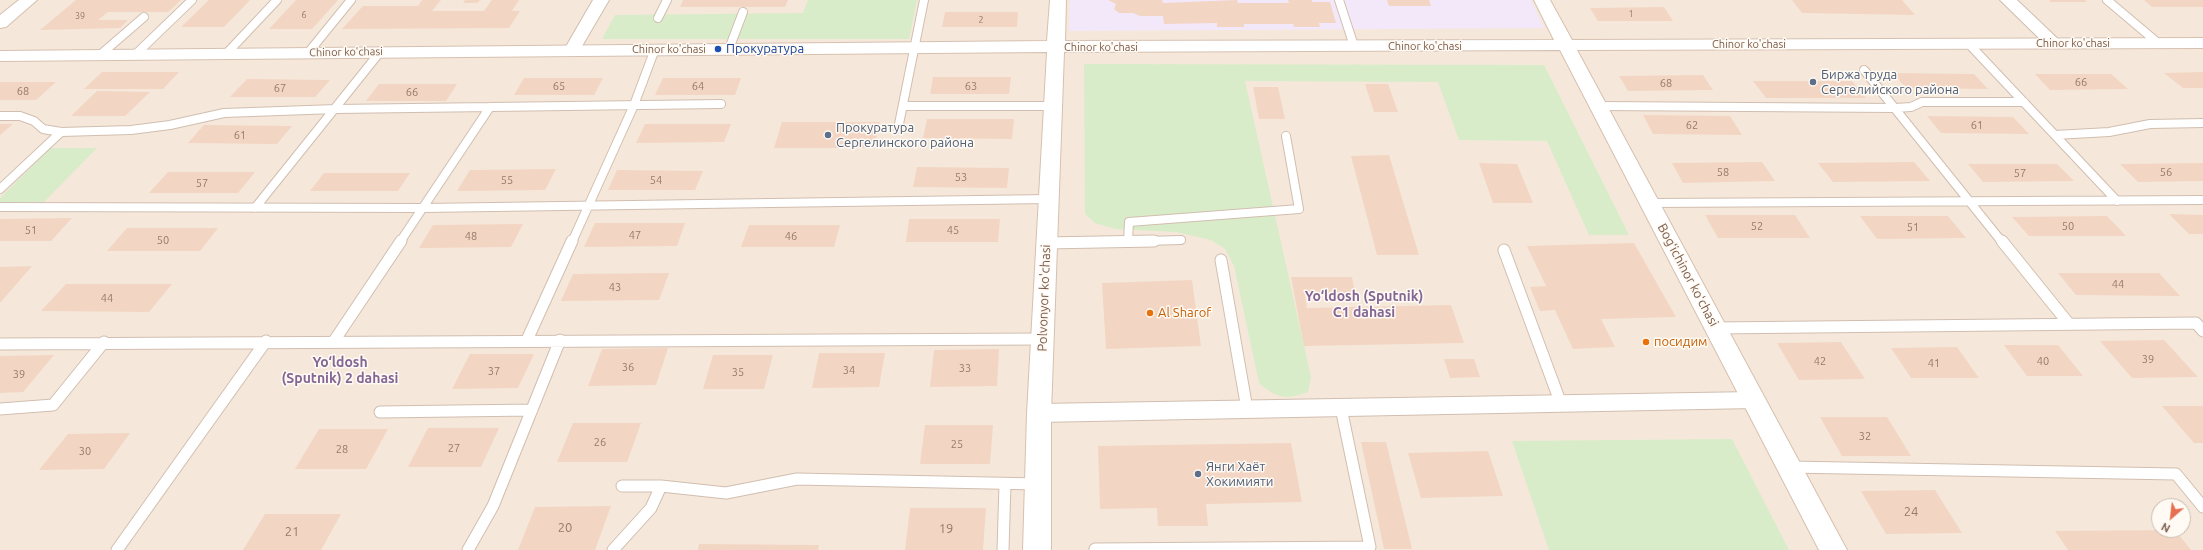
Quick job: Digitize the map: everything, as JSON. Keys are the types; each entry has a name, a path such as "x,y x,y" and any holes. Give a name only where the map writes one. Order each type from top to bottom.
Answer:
{"street":[{"path":"0,23 29,0"},
{"path":"572,50 601,0"},
{"name":"Polvonyor ko'chasi","path":"1037,550 1039,413 1058,0"},
{"name":"Bogʻichinor koʻchasi","path":"1542,0 1833,550"},
{"path":"2008,0 2054,43"},
{"name":"Chinor ko'chasi","path":"0,56 913,47 2203,43"},
{"path":"1039,413 1754,400"}],"lane":[{"path":"135,55 192,0"},
{"path":"226,54 276,0"},
{"path":"308,53 351,0"},
{"path":"658,18 667,0"},
{"path":"899,124 913,47 924,0"},
{"path":"1339,0 1354,46"},
{"path":"2107,0 2158,43"},
{"path":"729,49 743,12"},
{"path":"100,55 144,17"},
{"path":"1968,43 2117,200"},
{"path":"527,340 634,105 656,49"},
{"path":"255,208 336,109 380,52"},
{"path":"1864,70 2069,324"},
{"path":"1599,106 1895,108 1911,107 1922,102 2024,102"},
{"path":"0,116 20,116 34,121 43,129 61,132 131,130 170,125 224,112 721,104"},
{"path":"903,106 1053,106"},
{"path":"334,341 490,107"},
{"path":"2055,135 2109,132 2137,128 2150,124 2203,123"},
{"path":"0,190 61,132"},
{"path":"1128,241 1129,222 1299,209 1286,136"},
{"path":"0,207 424,208 1048,199"},
{"path":"1650,203 2203,200"},
{"path":"1046,243 1181,240"},
{"path":"1504,250 1561,404"},
{"path":"1221,260 1247,409"},
{"path":"1716,328 2069,324 2201,326"},
{"path":"0,344 266,341 1042,339"},
{"path":"468,550 493,506 560,340"},
{"path":"117,550 266,341"},
{"path":"0,409 53,405 104,342"},
{"path":"1095,549 1370,547 1341,408"},
{"path":"380,412 532,410"},
{"path":"1789,467 2176,474 2203,507"},
{"path":"622,486 661,486 726,493 759,488 797,479 1038,484"},
{"path":"1003,550 1005,484"},
{"path":"614,550 650,508 661,486"}],"shaded area":[{"path":"0,0 2203,0 2203,550 0,550"},
{"path":"1070,0 1531,0 1544,28 1069,31"}],"green space":[{"path":"808,0 917,0 909,39 602,39 615,15 803,13"},
{"path":"1084,64 1544,65 1629,235 1589,235 1547,141 1459,140 1438,82 1245,81 1311,377 1308,392 1287,397 1277,395 1259,383 1234,266 1225,249 1211,240 1176,232 1115,229 1095,223 1085,214"},
{"path":"51,148 97,148 44,202 0,202 0,198"},
{"path":"1732,439 1789,550 1549,550 1512,441"}],"building":[{"path":"76,0 181,0 168,12 108,12 98,20 128,20 120,28 40,30"},
{"path":"209,0 250,0 224,27 181,27"},
{"path":"296,0 338,0 312,29 269,29"},
{"path":"422,0 441,0 432,11 484,11 492,0 519,0 512,11 520,11 509,28 342,29 363,6 418,6"},
{"path":"465,0 480,0 477,3 463,3"},
{"path":"683,0 788,0 785,7 680,7"},
{"path":"1108,0 1162,0 1163,3 1237,0 1238,3 1289,3 1288,0 1312,0 1312,2 1330,2 1336,23 1319,23 1320,27 1294,27 1293,24 1244,24 1244,27 1217,27 1217,23 1164,24 1163,16 1140,16 1133,13 1119,13 1114,9 1116,4"},
{"path":"1387,0 1429,0 1431,6 1389,6"},
{"path":"1792,0 1902,0 1915,15 1802,13"},
{"path":"2049,0 2085,0 2087,2 2051,2"},
{"path":"2144,0 2203,0 2203,7 2152,7"},
{"path":"1664,7 1673,21 1598,21 1590,8"},
{"path":"945,12 1018,12 1017,27 942,27"},
{"path":"102,72 179,72 163,89 84,89"},
{"path":"2203,72 2203,88 2183,88 2164,73"},
{"path":"1893,73 1974,74 1988,89 1906,88"},
{"path":"2035,74 2111,74 2128,89 2050,90"},
{"path":"1703,75 1713,90 1628,91 1619,76"},
{"path":"933,77 1011,77 1009,94 930,94"},
{"path":"524,78 603,78 594,95 514,95"},
{"path":"663,78 741,78 735,95 655,95"},
{"path":"247,79 330,80 315,97 230,97"},
{"path":"1753,81 1852,81 1866,98 1766,98"},
{"path":"0,82 56,82 36,100 0,100"},
{"path":"379,84 457,84 446,101 366,101"},
{"path":"1365,84 1388,84 1398,112 1374,112"},
{"path":"1253,87 1278,87 1285,119 1259,119"},
{"path":"97,91 150,92 125,116 71,116"},
{"path":"1643,115 1730,116 1742,135 1653,134"},
{"path":"1927,116 2013,117 2029,134 1941,133"},
{"path":"927,119 1014,119 1012,139 923,138"},
{"name":"Прокуратура Сергелинского района","path":"782,122 880,122 874,148 774,148"},
{"path":"0,124 13,124 0,135"},
{"path":"645,124 731,124 724,142 636,143"},
{"path":"204,125 292,126 277,144 188,143"},
{"path":"1389,155 1419,255 1377,255 1351,156"},
{"path":"1762,162 1775,181 1683,183 1672,163"},
{"path":"1914,162 1930,181 1833,182 1818,163"},
{"path":"1479,163 1517,164 1533,203 1493,203"},
{"path":"2203,163 2203,181 2138,182 2120,164"},
{"path":"1968,164 2057,164 2074,181 1983,182"},
{"path":"917,167 1009,168 1007,188 913,187"},
{"path":"556,169 545,190 457,191 470,170"},
{"path":"617,170 703,171 695,190 608,190"},
{"path":"168,172 255,172 238,193 149,193"},
{"path":"324,173 410,173 398,191 310,191"},
{"path":"2169,214 2203,215 2203,234 2189,234"},
{"path":"1705,215 1795,215 1810,238 1718,238"},
{"path":"1860,216 1948,216 1966,238 1877,239"},
{"path":"2107,216 2126,236 2029,236 2012,217"},
{"path":"72,218 51,241 0,241 0,219"},
{"path":"909,219 1000,219 998,242 906,242"},
{"path":"595,223 685,223 677,246 584,247"},
{"path":"523,224 511,247 419,248 433,225"},
{"path":"749,225 840,225 834,247 741,247"},
{"path":"127,228 218,228 200,251 107,251"},
{"path":"1634,243 1676,317 1601,319 1615,347 1573,349 1555,310 1540,311 1530,287 1546,286 1527,246"},
{"path":"32,266 0,303 0,267"},
{"path":"669,273 659,300 561,301 573,274"},
{"path":"2058,273 2159,273 2180,296 2076,295"},
{"path":"1291,277 1352,277 1355,295 1305,295 1307,308 1451,305 1464,343 1304,346"},
{"path":"1192,280 1201,346 1106,349 1102,283"},
{"path":"66,284 172,284 149,312 41,311"},
{"path":"2164,340 2198,377 2132,378 2100,341"},
{"path":"1841,342 1865,379 1799,380 1777,343"},
{"path":"2004,345 2058,345 2083,376 2027,376"},
{"path":"1957,347 1979,378 1911,378 1891,348"},
{"path":"668,348 656,385 588,386 602,349"},
{"path":"999,349 997,386 930,387 934,350"},
{"path":"819,353 885,353 879,387 812,388"},
{"path":"470,354 534,354 518,388 452,389"},
{"path":"54,355 23,392 0,393 0,356"},
{"path":"713,355 773,355 764,389 703,389"},
{"path":"1444,359 1474,359 1480,377 1450,378"},
{"path":"2162,406 2203,406 2203,443 2194,443"},
{"path":"1820,417 1887,417 1911,456 1842,456"},
{"path":"573,423 641,423 627,462 557,462"},
{"path":"925,425 993,425 990,464 920,464"},
{"path":"428,428 499,428 481,467 408,467"},
{"path":"319,429 388,429 366,469 295,469"},
{"path":"130,433 104,469 39,470 68,434"},
{"path":"1361,442 1386,442 1412,549 1384,549"},
{"name":"Янги Хаёт Хокимияти","path":"1291,443 1302,502 1206,504 1208,526 1158,526 1157,508 1100,509 1098,446"},
{"path":"1488,451 1503,496 1421,498 1408,453"},
{"path":"1935,490 1962,533 1886,534 1861,491"},
{"path":"611,506 595,550 518,550 535,507"},
{"path":"910,508 986,508 983,550 905,550"},
{"path":"265,514 341,514 321,550 243,550"},
{"path":"2151,530 2151,538 2181,538 2191,550 2068,550 2055,531"},
{"path":"699,544 819,545 818,550 698,550"}],"place":[{"name":"Прокуратура","path":"718,49"},
{"name":"Биржа труда Сергелийского района","path":"1813,82"},
{"name":"Прокуратура Сергелинского района","path":"828,135"},
{"name":"Al Sharof","path":"1150,313"},
{"name":"посидим","path":"1646,342"},
{"name":"Янги Хаёт Хокимияти","path":"1198,474"}],"district":[{"name":"Yo‘ldosh (Sputnik) C1 dahasi","path":"1364,304"},
{"name":"Yo‘ldosh (Sputnik) 2 dahasi","path":"340,370"}]}
